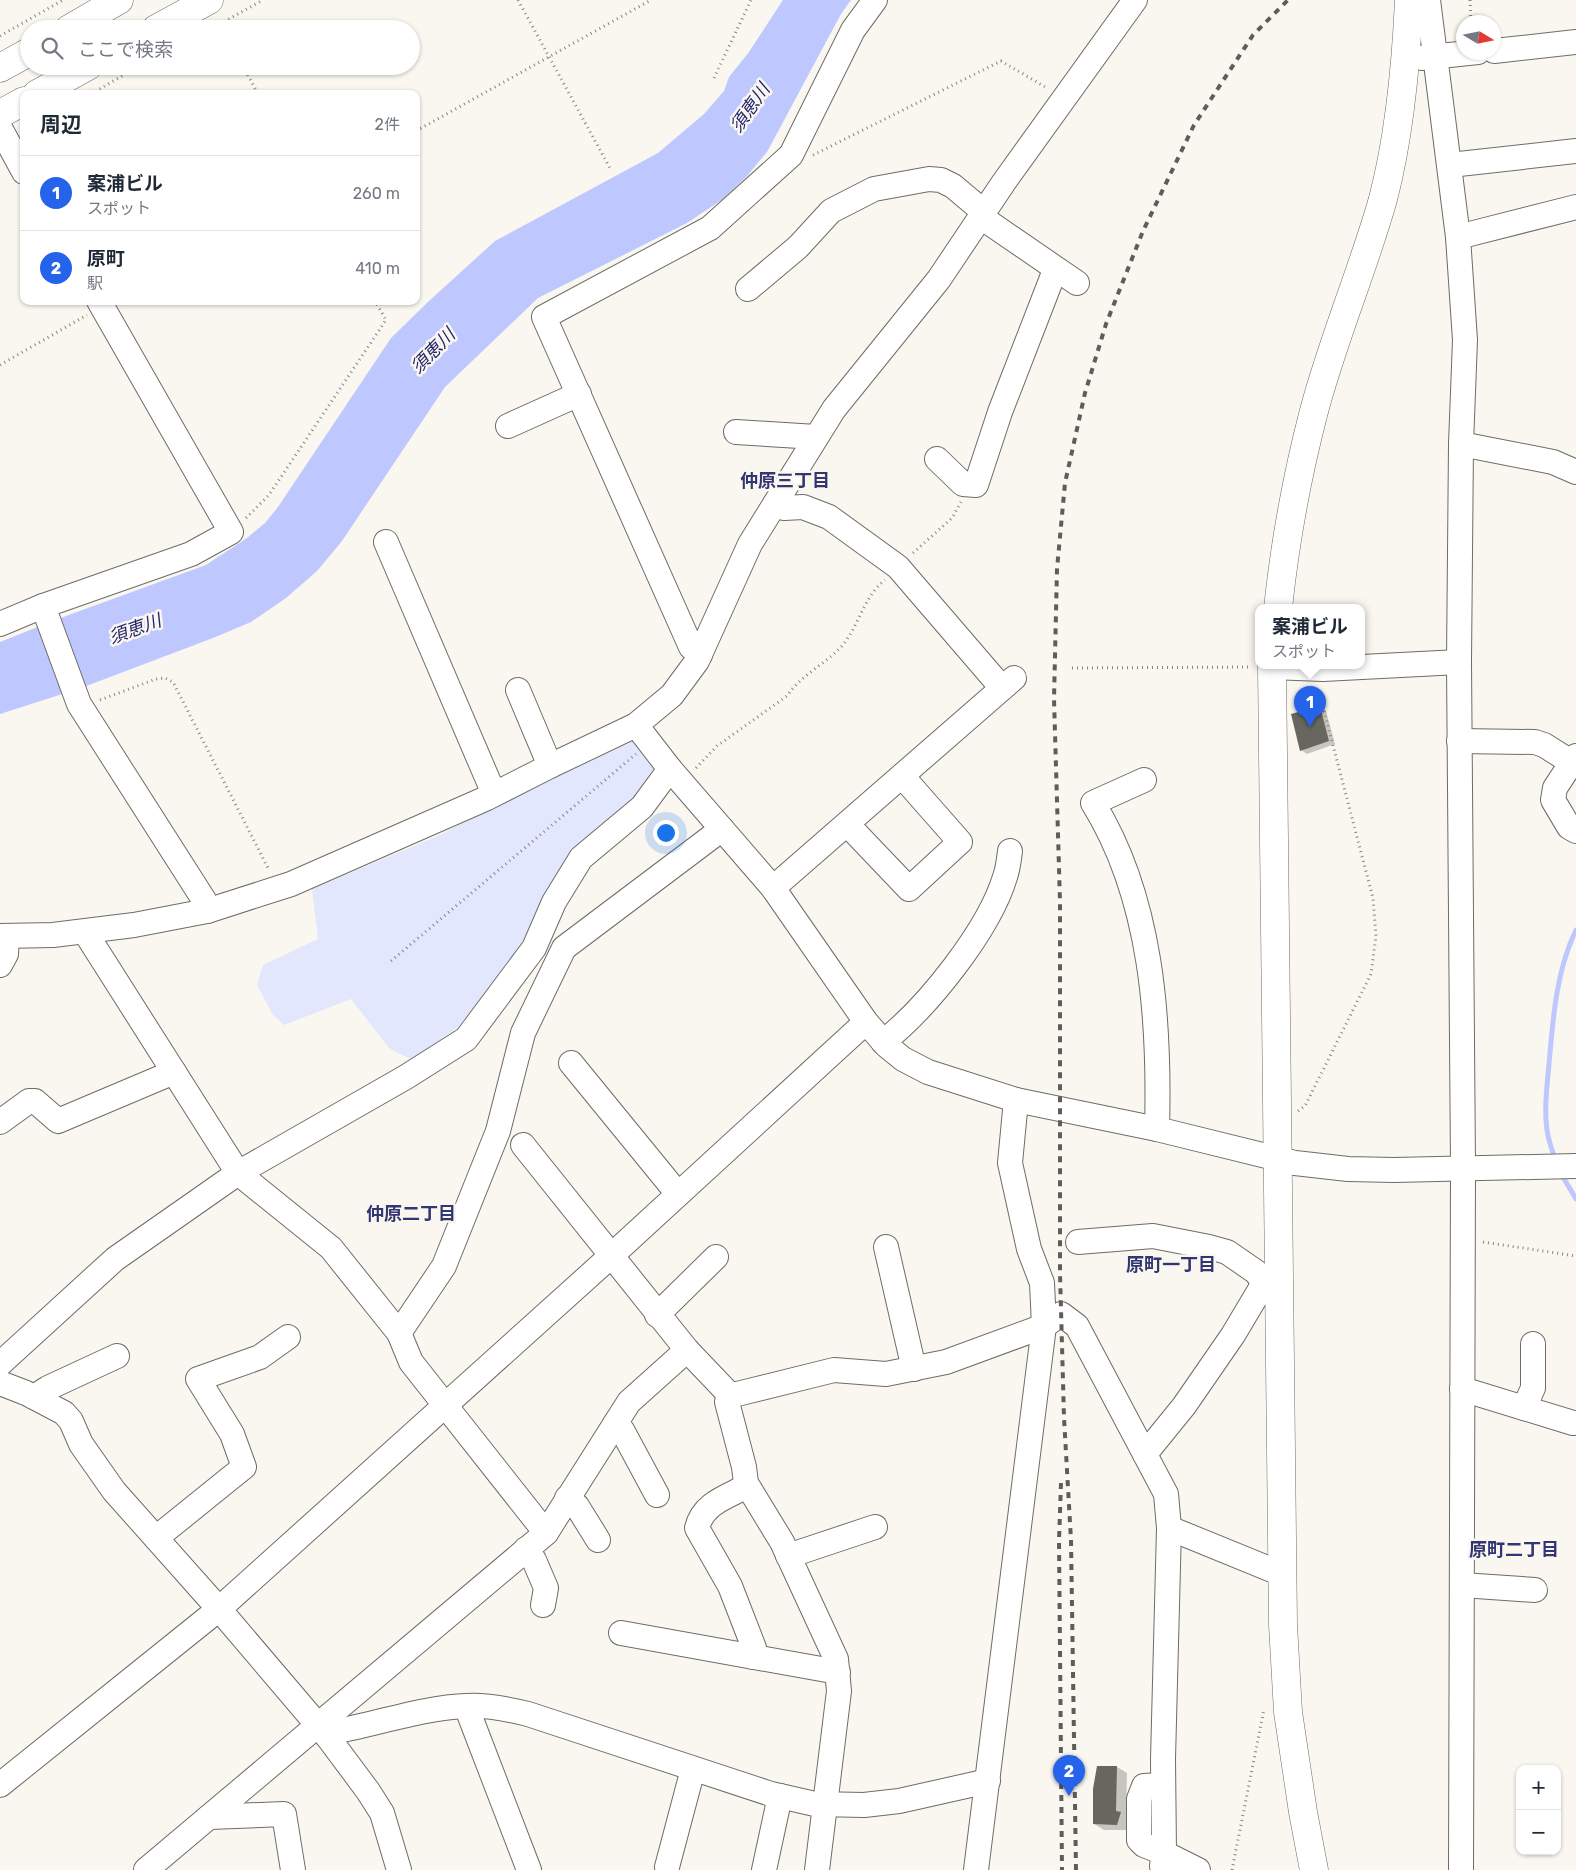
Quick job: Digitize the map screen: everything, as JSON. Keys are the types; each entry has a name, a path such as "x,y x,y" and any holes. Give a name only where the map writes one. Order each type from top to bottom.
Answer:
{"main road":[{"path":"85,20 120,0"},
{"path":"172,20 209,0"},
{"path":"1279,604 1298,482 1315,410 1383,198 1399,117 1406,59 1409,0"},
{"path":"0,68 20,57"},
{"path":"44,90 72,75"},
{"path":"0,114 20,103"},
{"path":"1272,669 1277,1160 1272,1283 1282,1574 1288,1712 1314,1870"}],"street":[{"path":"700,655 691,647 544,317 710,228 787,159 791,155 853,30 875,0"},
{"path":"0,965 6,954 3,936 85,932 208,911 292,884 494,794 550,766 643,734 700,655 750,544 834,409 939,279 983,214 1136,0"},
{"path":"1428,0 1458,237 1465,340 1461,444 1459,662 1462,1166 1461,1870"},
{"path":"1501,50 1576,42"},
{"path":"1406,59 1456,55"},
{"path":"0,128 20,165"},
{"path":"1450,165 1576,151"},
{"path":"748,289 784,260 831,211 874,189 929,179 941,180 953,186 983,214 1055,270 1077,284"},
{"path":"1458,237 1576,207"},
{"path":"937,459 963,484 976,485 1000,412 1055,270"},
{"path":"0,624 45,614 192,554 231,532 102,305"},
{"path":"508,426 579,394"},
{"path":"736,432 816,437"},
{"path":"1461,444 1553,462 1576,472"},
{"path":"773,888 1008,683 898,567 829,517 803,508 784,508 775,504"},
{"path":"386,542 494,794"},
{"path":"45,614 80,706 204,900 208,911"},
{"path":"1365,667 1459,662"},
{"path":"518,690 550,766"},
{"path":"643,734 773,888 866,1022 883,1042 903,1059 928,1072 1016,1100 1157,1129 1277,1160 1348,1169 1394,1170 1462,1166 1576,1166"},
{"path":"1460,741 1535,742 1573,759 1555,788 1553,800 1569,827 1576,831"},
{"path":"0,1364 116,1259 238,1173 406,1077 466,1039 534,948 554,902 581,858 677,776"},
{"path":"847,824 909,889 960,842 902,776"},
{"path":"1144,780 1093,803 1108,828 1138,910 1146,954 1156,1052 1157,1129"},
{"path":"399,1333 444,1266 498,1131 523,1033 564,948 722,829"},
{"path":"883,1042 905,1025 928,1000 977,932 1005,878 1010,850"},
{"path":"85,932 238,1173 330,1248 399,1333 411,1362 546,1533"},
{"path":"0,1785 219,1608 611,1256 866,1022"},
{"path":"571,1063 678,1194"},
{"path":"0,1122 29,1101 34,1101 58,1121 174,1072"},
{"path":"976,1870 1044,1326 1042,1283 1029,1249 1010,1163 1016,1100"},
{"path":"523,1145 657,1315 729,1394 737,1394 834,1370 886,1374 946,1362 1044,1326 1061,1314 1077,1326 1166,1494 1169,1528 1162,1862 1198,1870"},
{"path":"1078,1242 1153,1236 1209,1247 1227,1252 1272,1283 1184,1406 1145,1454"},
{"path":"886,1247 914,1369"},
{"path":"657,1315 716,1257"},
{"path":"156,1538 244,1467 232,1434 198,1379 260,1357 288,1337"},
{"path":"1524,1408 1533,1388 1533,1344"},
{"path":"150,1869 209,1817 322,1732 546,1533 629,1402 687,1350"},
{"path":"34,1397 48,1388 117,1356"},
{"path":"0,1383 34,1397 64,1413 71,1422 81,1444 114,1492 219,1608 322,1732 382,1813 399,1870"},
{"path":"1462,1388 1573,1424"},
{"path":"729,1394 727,1402 747,1486 788,1556 836,1659 839,1691 817,1870"},
{"path":"615,1424 622,1430 656,1495"},
{"path":"747,1486 706,1508 700,1516 697,1528 730,1586 754,1648 753,1657"},
{"path":"567,1498 577,1506 598,1540"},
{"path":"788,1556 875,1527"},
{"path":"1169,1528 1282,1574"},
{"path":"526,1549 534,1560 546,1588 543,1605"},
{"path":"1462,1585 1535,1590"},
{"path":"621,1633 838,1672"},
{"path":"322,1732 338,1731 430,1711 466,1706 500,1708 528,1714 780,1796 824,1805 864,1805 899,1801 988,1781"},
{"path":"466,1706 529,1870"},
{"path":"667,1867 693,1769"},
{"path":"764,1870 780,1796"},
{"path":"209,1817 284,1814 293,1870"}],"path":[{"path":"28,20 63,0"},
{"path":"227,20 262,0"},
{"path":"518,0 611,170"},
{"path":"420,128 651,0"},
{"path":"714,78 751,0"},
{"path":"1470,0 1471,15"},
{"path":"0,36 20,25"},
{"path":"787,159 802,160 1001,61 1065,98"},
{"path":"98,90 124,75"},
{"path":"247,75 256,90"},
{"path":"0,365 99,305"},
{"path":"231,532 269,495 386,320 377,305"},
{"path":"677,776 787,696 793,686 840,647 875,588 890,577 898,567 952,518 956,508 976,485"},
{"path":"1072,668 1255,666"},
{"path":"1276,1119 1289,1117 1305,1106 1371,974 1376,936 1373,898 1313,669"},
{"path":"80,706 156,679 165,678 173,682 277,888"},
{"path":"391,961 643,734"},
{"path":"1462,1240 1576,1256"},
{"path":"1232,1870 1266,1702"}],"shaded area":[{"path":"634,741 657,771 628,809 555,881 518,950 458,1027 412,1060 389,1048 351,999 284,1025 273,1015 257,985 263,965 318,939 312,889 440,835 502,802"}],"water":[{"name":"須恵川","path":"783,0 851,0 841,14 767,152 747,176 723,199 687,223 538,298 445,387 342,541 317,571 286,598 251,622 81,688 0,714 0,642 206,565 247,538 265,523 278,507 391,338 495,241 658,153 704,114 724,91 729,77 749,52"}],"building":[{"path":"1320,706 1329,741 1300,751 1291,714"},
{"path":"1097,1766 1117,1766 1116,1811 1121,1812 1117,1825 1093,1824 1093,1789"}],"waterway":[{"path":"1555,1159 1550,1144 1546,1114 1550,1047 1556,996 1564,962 1576,930"},
{"path":"1560,1172 1576,1199"}],"railway":[{"path":"1076,1870 1071,1540 1064,1418 1060,1273 1060,902 1054,699 1057,569 1065,483 1085,393 1106,324 1143,231 1194,125 1253,35 1288,0"},
{"path":"1061,1483 1059,1541 1062,1870"}],"place":[{"name":"案浦ビル","path":"1310,727"},
{"name":"原町","path":"1069,1796"}],"district":[{"name":"仲原三丁目","path":"785,481"},
{"name":"仲原二丁目","path":"411,1214"},
{"name":"原町一丁目","path":"1171,1265"},
{"name":"原町二丁目","path":"1514,1550"}]}
